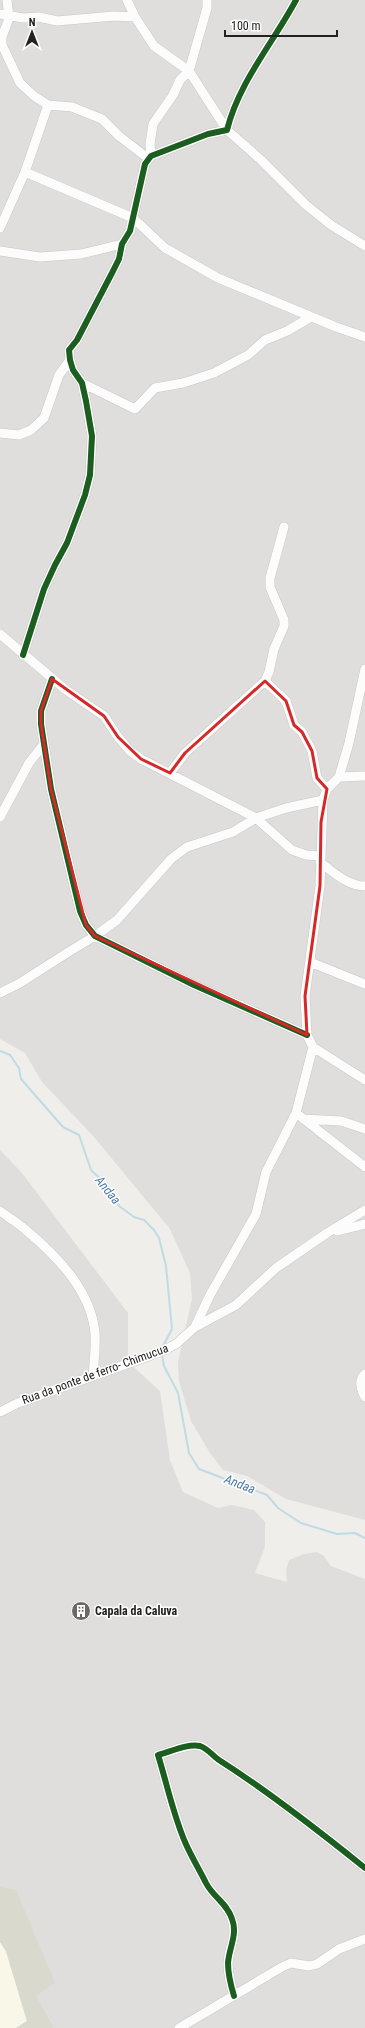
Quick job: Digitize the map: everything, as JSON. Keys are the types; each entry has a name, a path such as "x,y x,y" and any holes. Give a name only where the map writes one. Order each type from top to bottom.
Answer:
{"street":[{"path":"127,0 154,46 189,71 227,130 261,160 306,205 331,226 365,246"},
{"path":"150,158 152,124 173,95 180,80 189,71 207,8 207,0"},
{"path":"227,130 230,116 250,77 296,0"},
{"path":"135,16 114,16 57,22 5,10 8,20 2,37 2,45 20,83 34,96 48,105 76,108 102,119 119,136 150,158"},
{"path":"0,228 25,172 48,105"},
{"path":"23,655 44,589 55,565 68,543 86,495 90,475 92,436 82,383 73,370 69,350 83,330 119,259 122,244 130,231 145,164 150,158 208,134 227,130"},
{"path":"25,172 133,218 165,248 218,278 311,317 365,337"},
{"path":"0,251 40,257 81,254 122,244"},
{"path":"82,383 135,409 155,388 183,383 214,373 248,354 265,340 287,331 311,317"},
{"path":"0,433 19,434 31,430 44,418 59,375 70,360"},
{"path":"170,773 185,753 265,681 270,672 274,649 284,626 284,620 270,587 270,578 284,527"},
{"path":"0,634 52,679 104,716 118,737 130,751 140,759 256,818 292,850 320,859 341,878 357,886 365,886"},
{"path":"365,669 349,743 338,777 327,789 323,800 320,886 305,996 307,1035 313,1047 365,1080"},
{"path":"52,679 41,711 44,744 51,789 80,911 86,925 96,936 194,985 307,1035"},
{"path":"265,681 286,701 294,726 302,732 312,751 317,778 327,789"},
{"path":"0,817 29,763 44,744"},
{"path":"338,777 365,776"},
{"path":"0,993 20,983 96,936 117,920 171,859 187,848 233,832 256,818 286,808 323,800"},
{"path":"310,962 365,984"},
{"path":"195,1327 210,1295 256,1214 266,1172 296,1113 313,1047"},
{"path":"296,1113 365,1167"},
{"path":"303,1119 341,1120 365,1129"},
{"name":"Rua da ponte de ferro- Chimucua","path":"0,1412 18,1403 160,1352 176,1344 195,1327 236,1305 276,1268 365,1210"},
{"path":"0,1211 26,1229 42,1244 77,1283 87,1303 95,1333 93,1376"},
{"path":"328,1233 365,1224"},
{"path":"365,1374 362,1376 360,1382 365,1397"},
{"path":"234,1996 228,1970 234,1932 232,1918 223,1901 214,1895 207,1885 185,1841 158,1755 190,1746 200,1746 209,1751 220,1761 247,1777 365,1868"},
{"path":"179,2028 282,1967 291,1963 309,1966 317,1964 339,1949 365,1939"}],"highlighted area":[{"path":"52,679 104,716 118,737 141,759 170,773 185,753 265,681 286,701 294,725 302,732 312,751 317,778 327,789 321,822 320,886 305,996 307,1035 95,936 86,925 51,789 41,724 41,711"}],"shaded area":[{"path":"0,0 365,0 365,1520 286,1499 247,1476 223,1470 210,1453 191,1421 179,1381 178,1362 192,1299 190,1273 170,1229 94,1137 42,1082 25,1053 0,1039"},
{"path":"0,1150 22,1173 128,1313 128,1362 160,1391 170,1460 183,1492 218,1508 232,1505 254,1510 265,1522 265,1547 255,1573 287,1582 286,1570 289,1560 304,1554 317,1552 324,1556 331,1566 365,1579 365,2028 0,2028"},
{"path":"0,1887 16,1890 55,1983 36,1996 54,2028 16,2028 27,2021 6,1951 0,1942"},
{"path":"0,1942 6,1951 27,2021 16,2028 0,2028"}],"waterway":[{"name":"Andaa","path":"0,1051 10,1055 19,1068 21,1079 63,1127 79,1135 91,1170 107,1185 119,1206 134,1217 144,1220 154,1230 159,1238 166,1266 172,1329 163,1346"},
{"name":"Andaa","path":"162,1355 164,1366 178,1393 189,1453 199,1469 267,1495 278,1508 301,1523 337,1534 355,1533 365,1538"}],"cycle path":[{"path":"23,655 44,589 67,543 85,495 90,475 92,436 82,383 73,370 69,350 77,340 119,259 122,244 130,231 145,164 151,156 208,134 227,130 232,112 248,79 296,0"},
{"path":"52,679 41,711 41,724 51,789 80,911 86,925 95,936 194,985 307,1035"},
{"path":"234,1996 228,1963 234,1936 234,1925 230,1913 209,1888 187,1847 177,1821 158,1755 179,1748 195,1745 203,1747 219,1760 295,1813 365,1868"}],"place":[{"name":"Capala da Caluva","path":"81,1611"}]}
